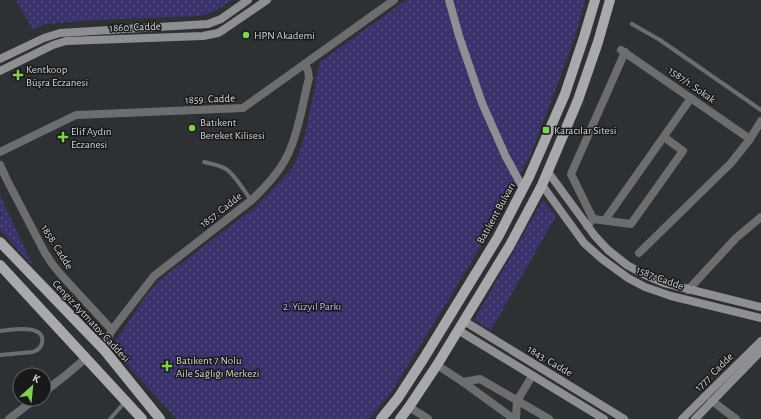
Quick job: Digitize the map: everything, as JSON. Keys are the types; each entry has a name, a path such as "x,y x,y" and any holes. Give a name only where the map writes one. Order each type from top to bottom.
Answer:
{"main road":[{"name":"Batıkent Bulvarı","path":"381,419 398,398 498,237 535,165 565,94 595,0"},
{"path":"400,419 437,365 464,321 510,245 542,185 578,100 598,42 610,0"},
{"name":"Cengiz Aytmatov Caddesi","path":"0,242 102,349 160,419"},
{"path":"0,265 142,419"}],"street":[{"name":"1860. Cadde","path":"0,59 44,38 64,32 203,25 212,23 221,19 248,0"},
{"name":"1860. Cadde","path":"0,72 49,47 66,41 210,35 218,33 267,0"},
{"name":"1859. Cadde","path":"0,152 76,115 243,108 394,0"},
{"path":"449,0 459,36 482,103 506,157 523,188"},
{"path":"44,38 49,47"},
{"name":"1587/1. Sokak","path":"593,219 571,174 623,51 750,139"},
{"name":"1857. Cadde","path":"102,349 112,330 154,276 251,200 271,180 286,159 296,134 309,78 305,64"},
{"path":"605,220 691,98"},
{"path":"639,253 730,163 750,139 761,121"},
{"path":"587,226 593,219 631,224 683,151 664,137"},
{"name":"1858. Cadde","path":"0,165 45,253 53,265 112,330"},
{"name":"1587. Cadde","path":"548,172 595,236 608,250 631,268 664,283 761,307"},
{"name":"1587. Cadde","path":"542,185 587,246 628,278 645,287 671,296 761,318"},
{"path":"549,195 548,189 550,186 555,185 559,188"},
{"path":"688,290 736,238 761,217"},
{"name":"1843. Cadde","path":"464,321 624,419"},
{"name":"1843. Cadde","path":"458,330 604,419"},
{"name":"1777. Cadde","path":"682,419 761,341"},
{"name":"1777. Cadde","path":"695,419 761,351"},
{"path":"52,386 86,358"},
{"path":"437,365 515,419 517,400 532,376"},
{"path":"463,382 480,379 549,419"},
{"path":"712,401 736,419"},
{"path":"410,406 428,419"},
{"path":"9,419 25,407"}],"lane":[{"path":"632,24 660,40 761,110"},
{"path":"204,162 218,165 227,170 234,176 251,200"},
{"path":"0,331 33,330 38,332 42,340 41,346 36,351 0,355"},
{"path":"110,419 125,401"}],"green space":[{"path":"16,0 232,0 215,11 200,16 96,20 45,24 33,30"},
{"name":"2. Yüzyıl Parkı","path":"406,0 585,0 579,24 567,59 531,154 490,231 392,391 369,419 177,419 114,351 116,340 158,281 254,208 293,167 301,148 307,126 320,62"},
{"path":"0,195 33,266 0,230"},
{"path":"543,200 556,216 491,330 474,320"}],"place":[{"name":"HPN Akademi","path":"246,35"},
{"name":"Kentkoop Büşra Eczanesi","path":"18,75"},
{"name":"Batıkent Bereket Kilisesi","path":"192,128"},
{"name":"Karacılar Sitesi","path":"546,130"},
{"name":"Elif Aydın Eczanesi","path":"63,137"},
{"name":"Batıkent 7 Nolu Aile Sağlığı Merkezi","path":"167,366"}]}
